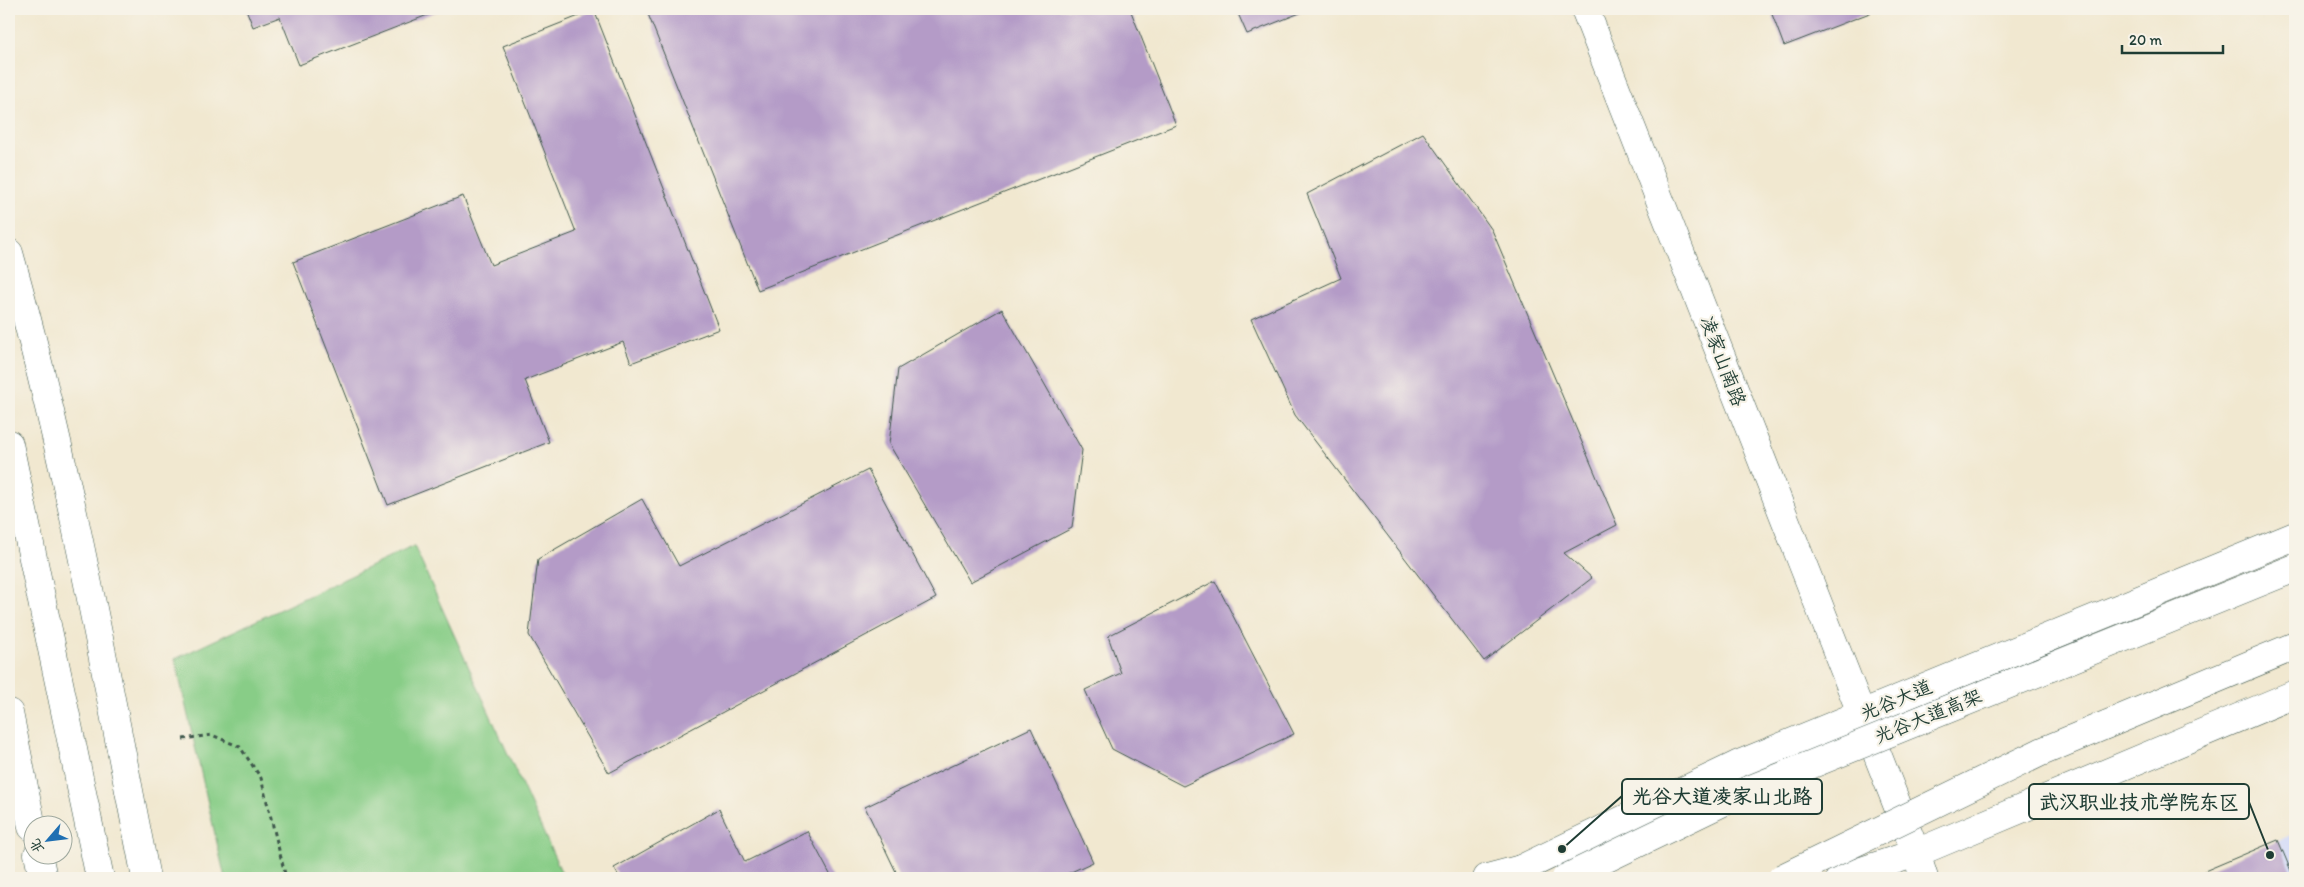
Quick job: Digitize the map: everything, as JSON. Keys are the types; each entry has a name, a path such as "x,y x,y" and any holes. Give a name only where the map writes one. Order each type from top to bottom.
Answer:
{"main road":[{"name":"凌家山南路","path":"1585,9 1920,866"},
{"path":"9,253 37,352 111,696 146,878"},
{"path":"9,444 100,878"},
{"name":"光谷大道","path":"1487,878 1512,874 1737,764 2295,536"},
{"name":"光谷大道高架","path":"1566,878 1746,791 2295,568"},
{"path":"1782,878 2041,752 2295,646"},
{"path":"1840,878 1920,866 2295,694"},
{"path":"9,713 29,814"},
{"path":"40,864 43,878"}],"path":[{"path":"183,739 212,735 240,747 261,778 286,878"}],"shaded area":[{"path":"2295,833 2295,878 2196,878"}],"green space":[{"path":"414,546 564,878 225,878 175,659"}],"building":[{"path":"246,9 443,9 299,65 280,17 253,27"},
{"path":"646,9 1130,9 1176,125 758,290"},
{"path":"1236,9 1310,9 1247,34"},
{"path":"1770,9 1880,9 1784,46"},
{"path":"594,10 719,329 631,363 623,342 525,380 549,442 388,505 293,262 463,196 491,265 576,232 503,46"},
{"path":"1423,133 1492,230 1617,525 1564,553 1592,578 1484,661 1295,415 1251,319 1341,278 1307,194"},
{"path":"1002,309 1082,450 1072,528 970,582 889,444 898,369"},
{"path":"868,470 936,598 609,773 529,635 538,559 642,499 679,566"},
{"path":"1215,581 1294,734 1183,786 1112,749 1085,690 1121,673 1108,636"},
{"path":"1031,728 1093,862 1058,878 899,878 865,807"},
{"path":"719,809 745,862 807,831 832,878 620,878 614,868"},
{"path":"2278,840 2294,878 2188,878"}],"place":[{"name":"光谷大道凌家山北路","path":"1562,849"},
{"name":"武汉职业技术学院东区","path":"2270,855"}]}
